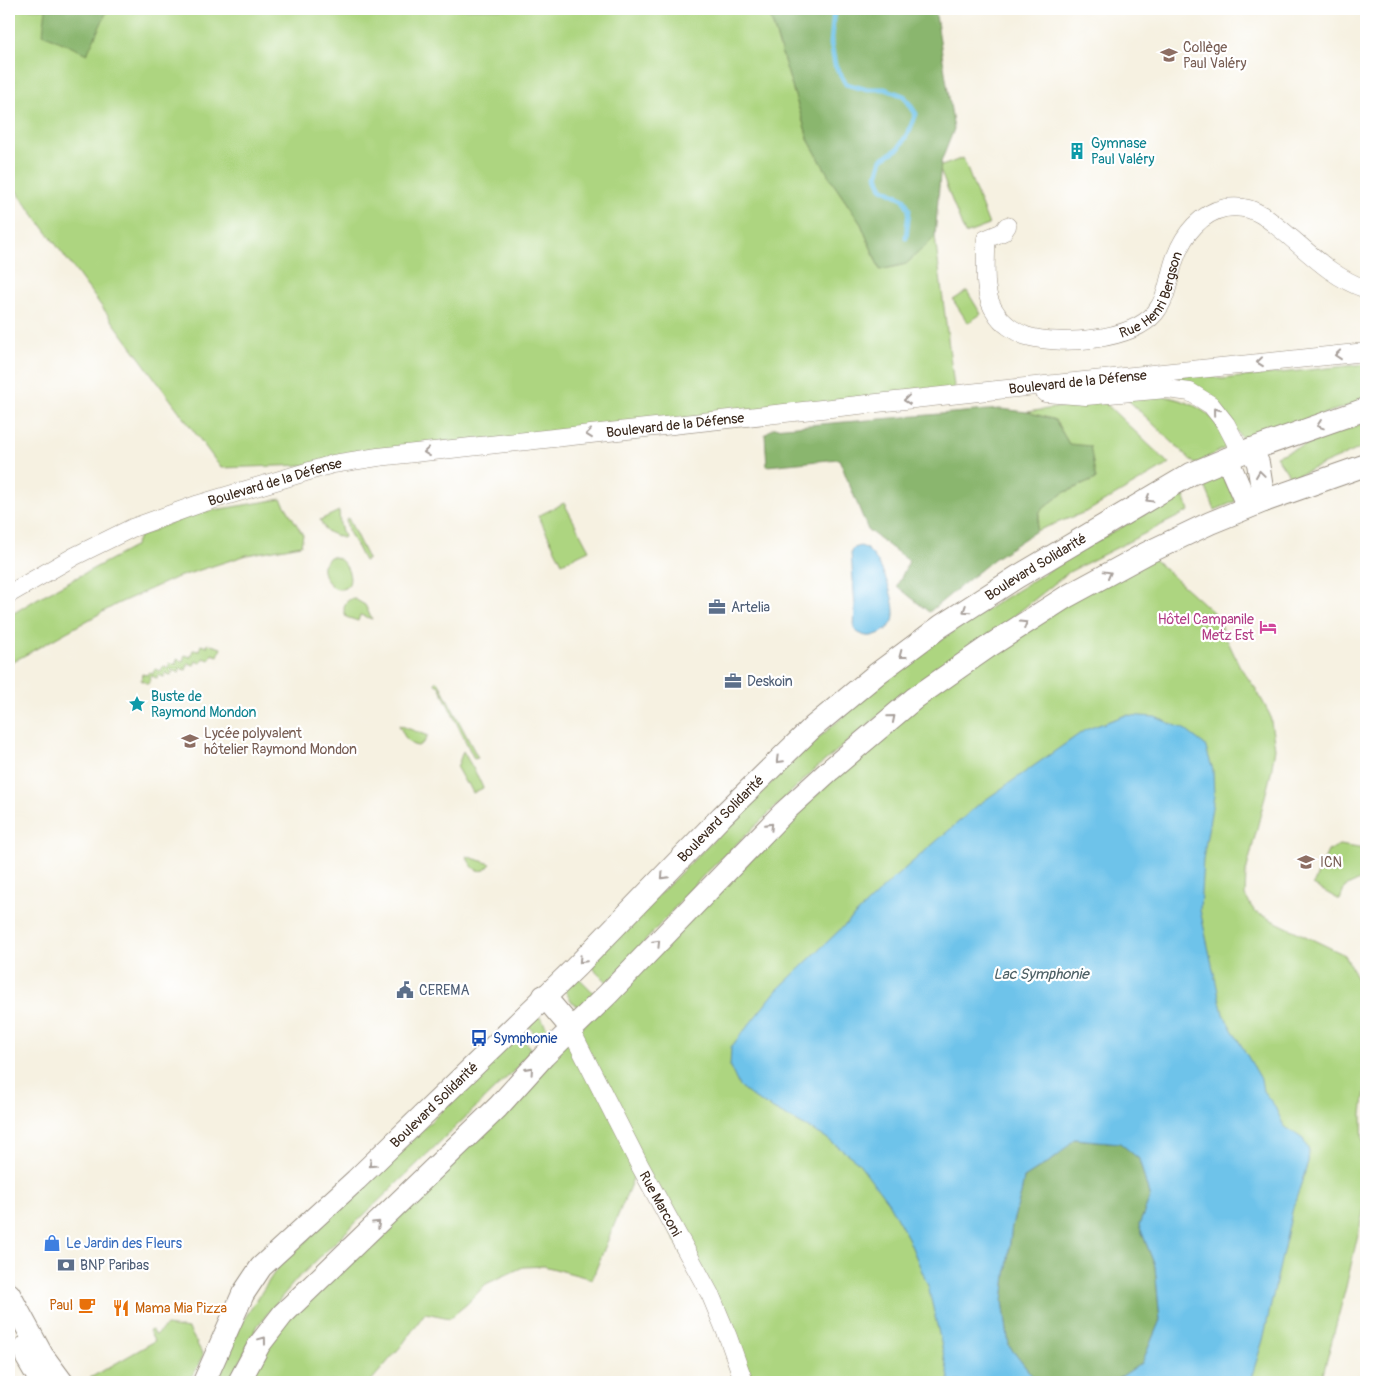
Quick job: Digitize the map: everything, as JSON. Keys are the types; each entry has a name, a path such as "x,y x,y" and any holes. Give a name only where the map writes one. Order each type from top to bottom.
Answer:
{"main road":[{"name":"Boulevard Solidarité","path":"204,1382 244,1294 261,1267 363,1173 574,968 812,727 878,673 941,626 1017,577 1192,474 1240,454 1366,409"},
{"path":"1240,454 1258,463 1256,504"},
{"path":"1306,485 1366,457"},
{"path":"239,1382 259,1345 283,1314 498,1107 544,1056 608,994 784,812 915,698 988,647 1066,597 1147,553 1256,504 1366,465"},
{"path":"544,996 572,1028"},
{"path":"9,1294 27,1358 41,1382"},
{"path":"9,1294 42,1355 62,1382"}],"street":[{"name":"Rue Henri Bergson","path":"1007,226 1003,232 986,239 986,283 989,297 996,314 1006,325 1023,335 1038,339 1060,341 1097,338 1122,332 1143,324 1155,312 1166,295 1176,257 1186,235 1198,222 1224,208 1247,208 1261,214 1321,264 1341,278 1366,289"},
{"name":"Boulevard de la Défense","path":"9,594 75,556 132,528 199,504 333,464 378,457 1366,352"},
{"path":"997,390 1086,396 1167,389 1190,392 1211,405 1226,424 1240,454"},
{"name":"Rue Marconi","path":"572,1028 575,1038 639,1164 711,1296 744,1382"}],"green space":[{"path":"9,9 768,9 809,141 833,183 861,224 880,270 906,264 935,237 955,394 333,464 221,468 9,181"},
{"path":"46,9 108,9 87,54 43,34"},
{"path":"768,9 935,9 954,129 941,162 935,237 906,264 880,270 861,224 833,183 809,141"},
{"path":"963,158 989,225 965,234 939,167"},
{"path":"967,291 981,314 968,323 953,300"},
{"path":"1366,364 1366,400 1247,439 1240,436 1210,397 1124,387 1196,373 1222,379"},
{"path":"1156,395 1190,404 1210,416 1218,425 1223,436 1225,448 1195,464 1126,398"},
{"path":"1103,401 1169,464 1088,511 1036,531 1040,511 1063,493 1096,479 1069,444 1055,420 1027,412"},
{"path":"1000,409 1027,412 1055,420 1069,444 1090,446 1096,479 1063,493 1040,511 1036,531 994,559 929,612 897,586 909,561 868,530 839,459 767,466 765,434 773,428"},
{"path":"1366,422 1366,446 1291,478 1276,456"},
{"path":"1217,476 1224,477 1236,501 1215,510 1203,481"},
{"path":"1183,492 1189,511 1069,572 1004,624 930,673 814,770 702,877 608,983 589,964 802,752 904,664 1085,548"},
{"path":"281,499 303,535 301,545 247,555 175,578 117,604 9,664 9,616 40,597 134,547 139,537 173,522 202,512"},
{"path":"564,503 589,550 562,563 538,516"},
{"path":"339,511 340,525 344,537 342,538 326,531 320,520"},
{"path":"348,518 368,559 364,561 348,530 346,519"},
{"path":"1147,553 1215,614 1240,667 1256,689 1270,715 1275,748 1271,773 1246,872 1245,896 1255,912 1345,955 1366,997 1366,1083 1362,1114 1364,1208 1321,1382 744,1382 639,1164 592,1279 544,1266 523,1267 486,1284 450,1318 425,1313 402,1345 370,1382 239,1382 259,1345 915,698"},
{"path":"330,557 342,561 349,572 349,584 345,588 335,588 325,577 323,565"},
{"path":"353,598 365,605 372,619 360,615 358,621 346,617 345,605"},
{"path":"208,644 221,648 218,656 212,654 209,660 204,658 201,663 196,661 194,665 188,663 186,670 180,668 178,673 172,670 171,675 165,673 164,677 158,675 157,678 151,676 148,684 141,680 142,674 147,675 149,672 153,674 155,669 161,671 163,666 168,668 170,663 176,664 177,659 183,661 185,655 191,657 193,650 199,651 201,645 207,647"},
{"path":"436,681 439,683 478,758 474,759 439,686 435,684"},
{"path":"399,725 428,736 418,746 411,744 406,739"},
{"path":"463,751 483,788 473,793 457,768"},
{"path":"1339,845 1366,849 1366,880 1360,880 1345,887 1340,900 1313,885 1328,851"},
{"path":"466,856 491,864 481,871 473,868"},
{"path":"577,976 595,994 580,1006 574,1004 563,988"},
{"path":"539,1017 550,1033 541,1043 528,1025"},
{"path":"520,1033 531,1050 521,1064 296,1280 258,1325 230,1382 215,1382 239,1327 278,1267 378,1174"},
{"path":"1073,1139 1120,1143 1139,1159 1150,1198 1139,1225 1155,1266 1160,1320 1142,1363 1113,1382 1037,1382 1009,1346 1003,1301 1012,1225 1024,1178 1058,1156"},
{"path":"166,1326 189,1329 203,1355 188,1382 92,1382 90,1378 155,1341 149,1331 152,1330 156,1335"}],"water":[{"path":"860,546 867,549 874,556 880,566 886,578 893,602 892,624 883,632 872,636 864,635 854,629 855,606 851,553 852,549"},
{"name":"Lac Symphonie","path":"1126,715 1155,717 1184,729 1205,745 1213,770 1214,796 1203,859 1200,910 1223,1014 1261,1079 1263,1091 1274,1105 1284,1126 1303,1139 1309,1151 1308,1163 1293,1208 1263,1340 1250,1382 1113,1382 1142,1363 1160,1320 1155,1266 1139,1225 1150,1198 1139,1159 1120,1143 1074,1139 1058,1156 1024,1178 1012,1225 1003,1301 1009,1346 1037,1382 950,1382 928,1286 908,1238 888,1202 858,1162 825,1137 755,1099 739,1086 730,1067 731,1047 776,991 894,878 978,805 1085,730"}],"waterway":[{"path":"834,9 831,44 835,65 846,84 864,89 885,89 904,96 916,114 899,148 882,159 877,176 882,188 904,199 909,210 906,238"}],"place":[{"name":"Collège Paul Valéry","path":"1169,55"},
{"name":"Gymnase Paul Valéry","path":"1077,151"},
{"name":"Artelia","path":"717,607"},
{"name":"Hôtel Campanile Metz Est","path":"1268,627"},
{"name":"Deskoin","path":"733,681"},
{"name":"Buste de Raymond Mondon","path":"137,704"},
{"name":"Lycée polyvalent hôtelier Raymond Mondon","path":"190,741"},
{"name":"ICN","path":"1306,862"},
{"name":"CEREMA","path":"405,990"},
{"name":"Symphonie","path":"479,1038"},
{"name":"Le Jardin des Fleurs","path":"52,1243"},
{"name":"BNP Paribas","path":"66,1265"},
{"name":"Paul","path":"87,1305"},
{"name":"Mama Mia Pizza","path":"121,1308"}]}
